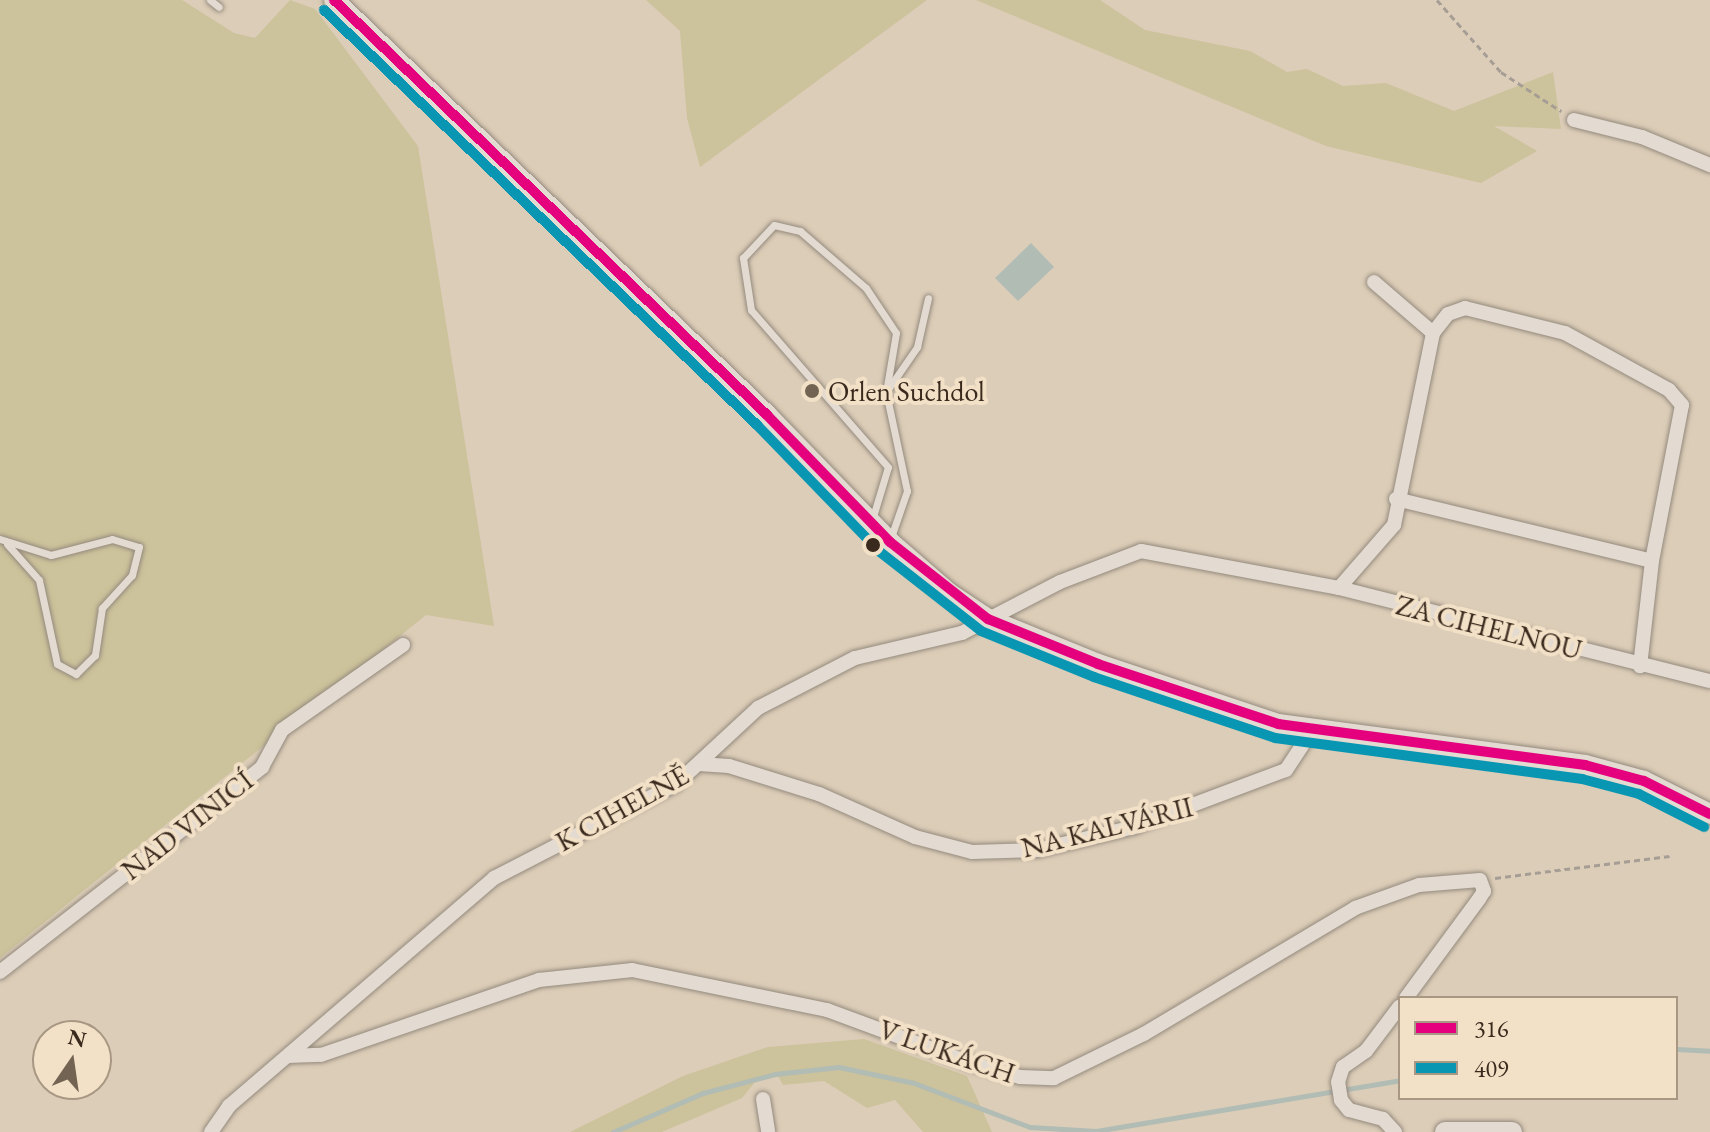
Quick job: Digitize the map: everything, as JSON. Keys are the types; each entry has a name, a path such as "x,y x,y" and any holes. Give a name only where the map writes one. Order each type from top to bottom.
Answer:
{"main road":[{"path":"334,0 890,542 949,593 988,619 1227,709 1311,732 1585,765 1644,781 1710,814"},
{"path":"1445,1132 1512,1132"}],"street":[{"path":"1574,120 1642,137 1710,165"},
{"path":"1374,282 1433,333"},
{"path":"1339,588 1394,525 1396,499 1433,333 1448,314 1465,308 1565,333 1669,390 1682,405 1682,423 1652,561 1640,666"},
{"path":"1396,499 1652,561"},
{"name":"ZA CIHELNOU","path":"988,619 1060,582 1141,551 1339,588 1640,666 1710,681"},
{"name":"K CIHELNĚ","path":"211,1132 229,1106 494,878 676,784 758,708 855,658 962,633 988,619"},
{"name":"NAD VINICÍ","path":"0,972 262,767 282,730 403,645"},
{"name":"NA KALVÁRII","path":"699,764 729,766 819,794 915,837 972,852 1038,850 1134,827 1286,770 1311,732"},
{"path":"1407,996 1479,899 1484,891 1480,880"},
{"name":"V LUKÁCH","path":"288,1056 321,1055 539,980 632,970 827,1010 970,1063 1020,1077 1054,1078 1144,1034 1355,908 1419,885 1480,880"},
{"path":"1395,1132 1383,1119 1349,1110 1338,1082 1343,1067 1366,1051 1398,1009"},
{"path":"763,1099 768,1132"}],"lane":[{"path":"210,0 219,7"},
{"path":"871,522 888,467 751,310 743,258 774,225 800,231 866,288 896,333 886,392 907,491 890,542"},
{"path":"886,392 917,347 928,298"},
{"path":"112,539 139,547 132,575 102,608 95,655 76,674 57,664 39,580 4,542 51,555 112,539"}],"path":[{"path":"1437,0 1501,72 1574,120"},
{"path":"1480,880 1670,856"}],"shaded area":[{"path":"0,0 182,0 234,33 255,38 290,0 315,9 418,146 494,626 426,615 0,958"},
{"path":"646,0 927,0 700,167 687,118 680,31"},
{"path":"976,0 1100,0 1145,30 1250,51 1287,72 1307,69 1343,86 1386,83 1454,111 1553,72 1561,129 1494,126 1537,151 1481,183 1326,146"},
{"path":"1031,243 1054,267 1018,301 995,278"},
{"path":"864,1039 967,1076 992,1132 923,1132 895,1100 867,1108 824,1081 783,1085 778,1076 755,1082 742,1098 662,1132 570,1132 683,1076 768,1047"}],"waterway":[{"path":"1678,1049 1710,1051"},
{"path":"613,1132 703,1093 775,1074 839,1067 914,1083 1030,1127 1096,1131 1398,1080"}],"transit line":[{"name":"316","path":"334,0 767,415 890,542 988,619 1098,664 1278,724 1585,765 1644,781 1710,814"},
{"name":"409","path":"324,10 757,425 880,552 981,631 1094,677 1275,738 1582,779 1639,794 1704,827"}],"place":[{"name":"Orlen Suchdol","path":"812,391"}]}
